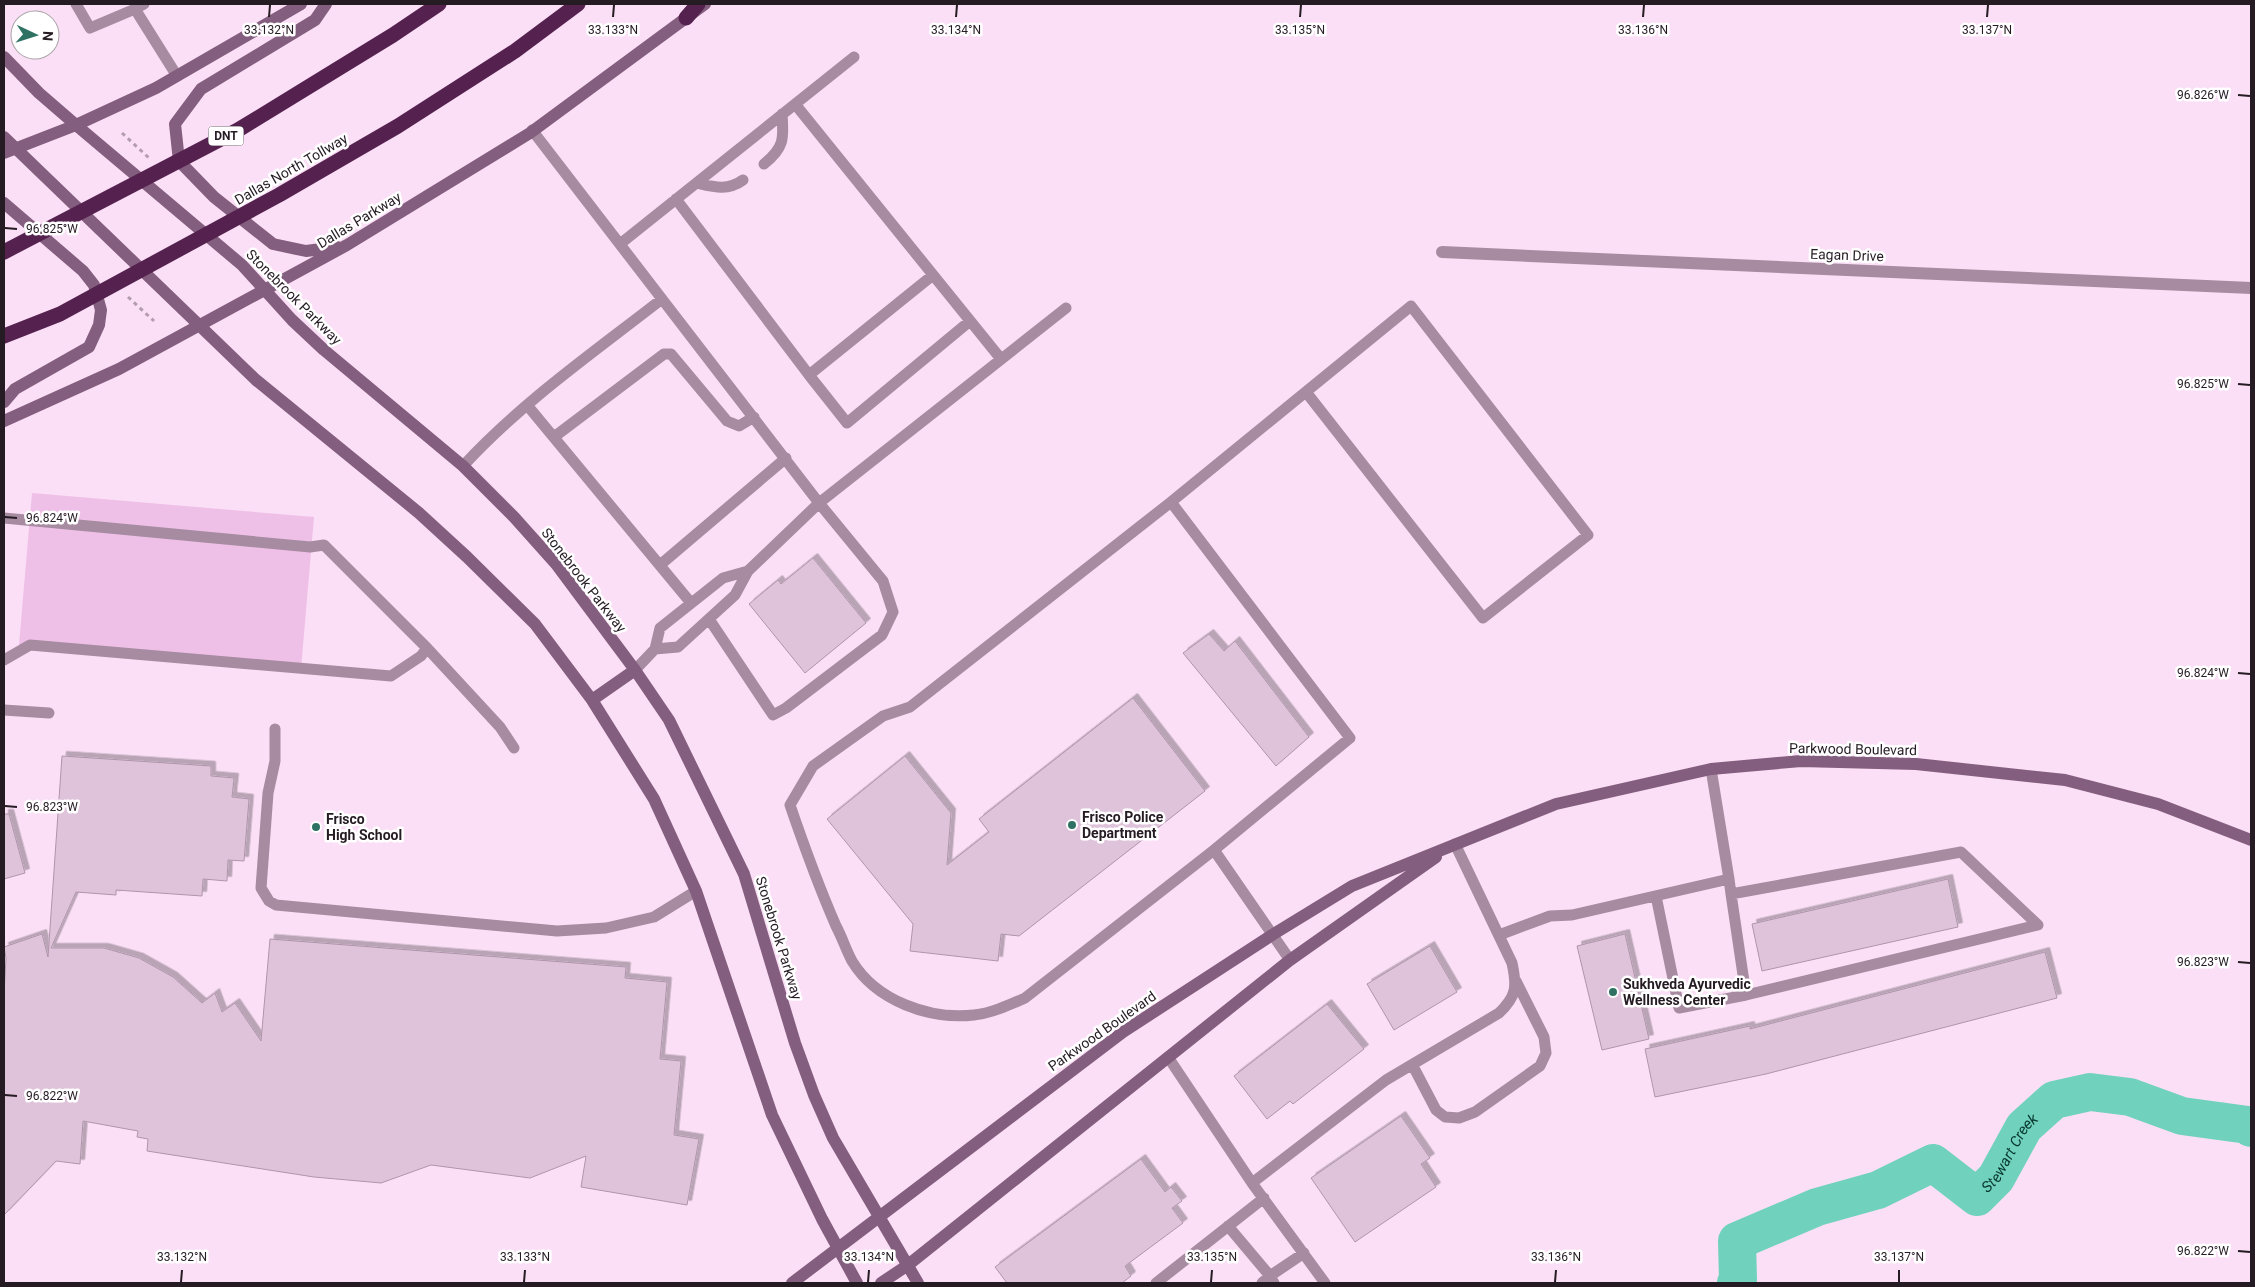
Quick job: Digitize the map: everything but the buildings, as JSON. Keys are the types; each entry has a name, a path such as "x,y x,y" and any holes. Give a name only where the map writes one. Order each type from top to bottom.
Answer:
{"highway":[{"name":"DNT","path":"4,252 238,130 393,35 439,4"},
{"name":"Dallas North Tollway","path":"4,336 60,314 288,190 398,126 515,51 578,4"},
{"path":"686,18 698,4"}],"main road":[{"path":"9,151 76,125 156,88 301,4"},
{"path":"326,4 315,20 201,89 175,124 179,161 214,197 272,244 306,251 347,246"},
{"name":"Dallas Parkway","path":"4,421 120,369 347,246 532,130 705,4"},
{"name":"Stonebrook Parkway","path":"4,57 76,125 242,265 292,320 324,350 463,466 514,517 556,564 635,670 669,720 744,874 795,1042 814,1095 833,1138 918,1283"},
{"path":"4,137 9,151 55,187 175,300 256,380 419,513 467,556 535,624 592,700 654,799 696,891 772,1115 837,1248 857,1283"},
{"path":"4,402 15,389 90,347 99,325 101,310 94,285 83,271 8,206"},
{"path":"592,700 635,670"},
{"name":"Parkwood Boulevard","path":"792,1283 1124,1032 1272,935 1352,886 1556,804 1712,769 1801,761 1916,764 2065,780 2158,804 2251,840"},
{"name":"Parkwood Boulevard","path":"880,1283 908,1265 1290,960 1455,844"}],"street":[{"name":"Eagan Drive","path":"1442,252 2251,288"}],"lane":[{"path":"76,4 90,28 139,6 178,76"},
{"path":"620,244 854,57"},
{"path":"795,104 1002,359"},
{"path":"764,164 776,154 784,138 782,114"},
{"path":"532,130 819,503 882,581 893,612 882,635 786,708 773,715 709,619"},
{"path":"697,183 717,188 735,186 743,180"},
{"path":"676,199 846,423 970,321"},
{"path":"809,375 934,275"},
{"path":"463,466 527,405 662,299"},
{"path":"1171,502 1350,738 1214,850 1024,998 1008,1006 976,1015 944,1015 919,1010 893,998 871,982 852,961 826,903 790,806 813,766 883,716 910,707 1171,502 1411,306 1588,535 1483,618 1306,392"},
{"path":"655,650 678,647 735,595 748,571 819,503 1066,308"},
{"path":"554,436 664,354 671,354 727,421 740,426 754,417"},
{"path":"527,405 691,603"},
{"path":"660,565 786,458"},
{"path":"4,518 310,547 324,545 428,648 500,727 514,748"},
{"path":"635,670 655,650 660,628 723,578 748,571"},
{"path":"4,660 30,645 391,676 421,656 428,648"},
{"path":"4,710 49,714"},
{"path":"275,729 274,761 268,793 261,888 269,901 276,905 557,931 582,931 654,917 696,891"},
{"path":"1712,769 1746,996"},
{"path":"1413,1066 1436,1110 1445,1117 1459,1118 1474,1112 1540,1066 1546,1053 1544,1037 1516,981 1512,963 1455,844"},
{"path":"1214,850 1290,960"},
{"path":"1656,896 1679,1008 1746,996 2038,924 1961,852 1731,894"},
{"path":"1498,935 1550,916 1572,915 1729,879"},
{"path":"1252,1183 1386,1080 1413,1066 1499,1013 1508,1005 1514,995 1516,981"},
{"path":"1168,1056 1252,1183 1325,1283"},
{"path":"1156,1283 1264,1198"},
{"path":"1228,1226 1269,1281 1304,1253"}],"shaded area":[{"path":"32,493 314,517 301,669 19,645"}],"waterway":[{"name":"Stewart Creek","path":"1736,1283 1738,1280 1737,1241 1817,1207 1878,1190 1933,1163 1977,1197 1996,1178 2024,1127 2054,1100 2090,1092 2130,1097 2182,1116 2248,1125 2251,1128"}],"place":[{"name":"Frisco Police Department","path":"1072,825"},
{"name":"Frisco High School","path":"316,827"},
{"name":"Sukhveda Ayurvedic Wellness Center","path":"1613,992"}]}
